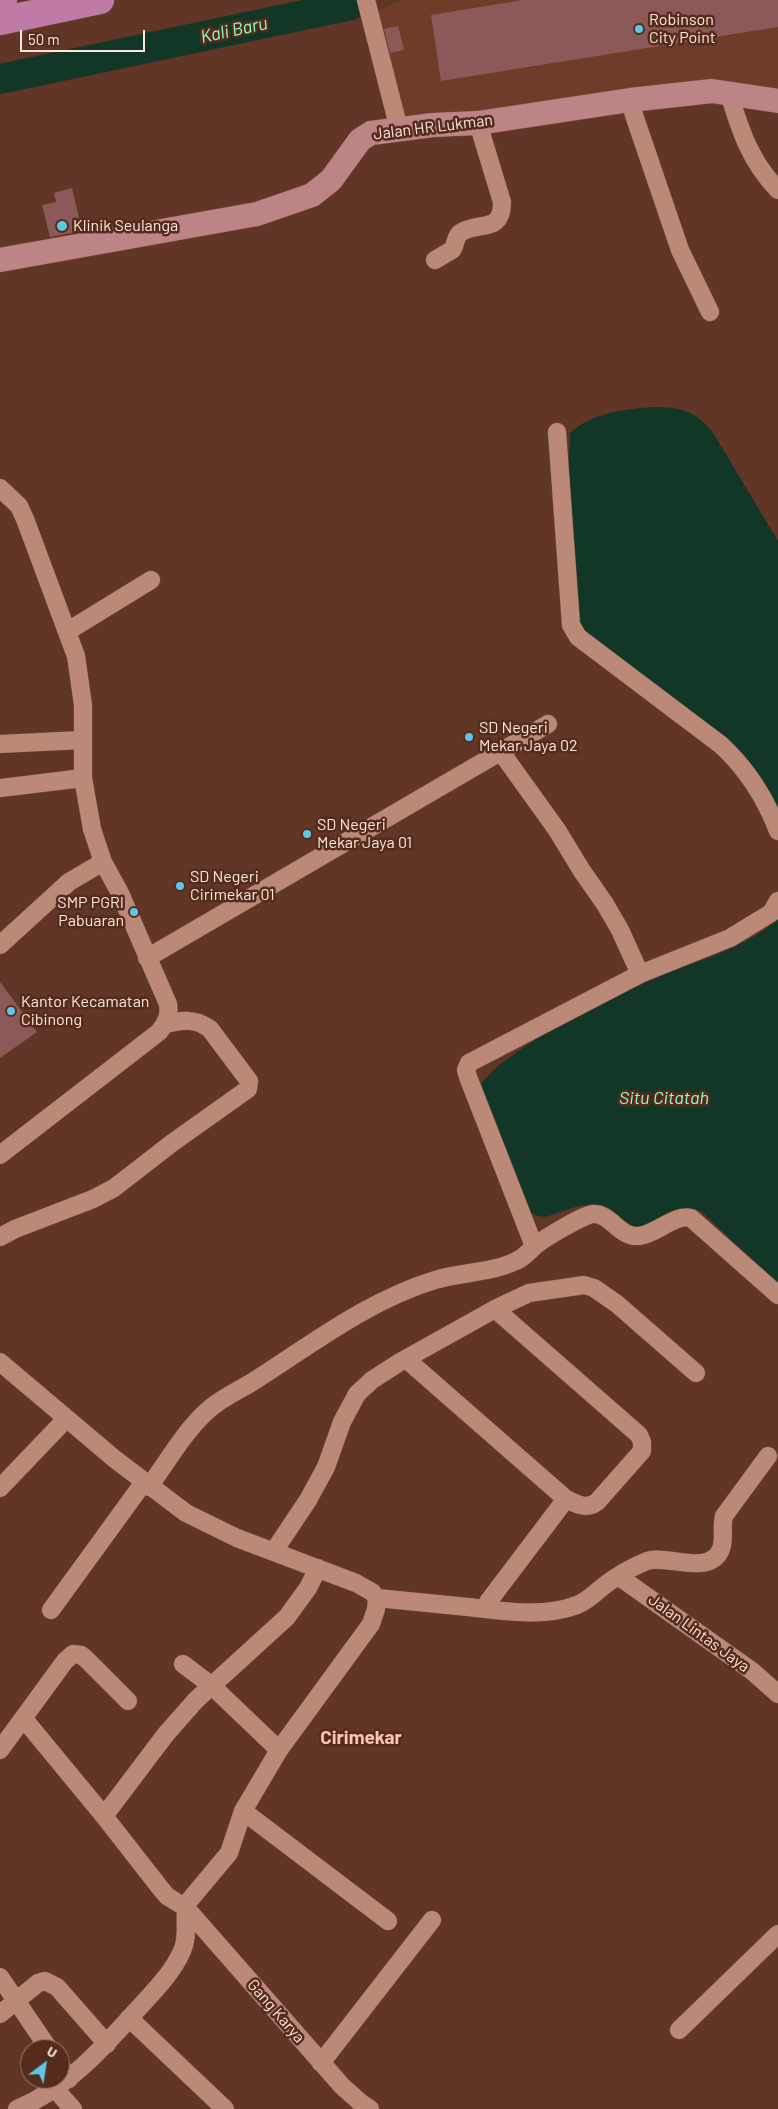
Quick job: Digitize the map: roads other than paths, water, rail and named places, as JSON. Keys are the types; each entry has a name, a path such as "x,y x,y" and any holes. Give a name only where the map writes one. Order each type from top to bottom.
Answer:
{"highway":[{"path":"0,21 100,0"}],"street":[{"path":"366,0 399,129"},
{"name":"Jalan HR Lukman","path":"0,260 257,214 312,195 330,180 365,136 399,129 478,123 630,100 712,91 778,100"},
{"path":"728,93 744,139 764,175 778,190"},
{"path":"630,100 680,250 710,312"},
{"path":"435,260 452,250 456,237 460,233 489,226 499,218 502,210 502,202 478,123"},
{"path":"557,432 570,625 578,637 721,745 735,758 750,775 761,792 778,831"},
{"path":"0,488 19,506 68,631 76,656 82,706 85,786 92,829 103,862 120,893 168,1004 169,1012 166,1024 159,1032 0,1155"},
{"path":"68,631 151,580"},
{"path":"147,958 548,724"},
{"path":"0,744 82,740"},
{"path":"501,752 557,830 605,904 620,930 640,974"},
{"path":"0,788 85,786"},
{"path":"0,945 69,882 103,862"},
{"path":"534,1246 468,1077 466,1070 469,1063 640,974 730,938 771,913 778,901"},
{"path":"0,1237 15,1228 93,1199 114,1188 172,1143 248,1089 249,1081 210,1029 204,1024 190,1020 166,1024"},
{"path":"51,1610 146,1484 206,1412 231,1393 252,1383 318,1338 386,1300 435,1280 509,1264 518,1260 545,1238 592,1214 604,1217 623,1233 633,1236 652,1232 684,1216 697,1222 778,1295"},
{"path":"274,1551 308,1500 326,1467 342,1422 357,1394 372,1380 406,1359 495,1309 529,1293 589,1286 610,1299 696,1373"},
{"path":"406,1359 566,1499 584,1506 591,1506 597,1502 642,1451 642,1442 639,1435 495,1309"},
{"path":"0,1362 146,1484 186,1513 212,1527 356,1583 372,1592 377,1598 510,1612 544,1612 577,1605 631,1567 654,1559 688,1564 701,1563 714,1558 721,1550 723,1536 721,1526 724,1516 768,1456"},
{"path":"0,1488 66,1419"},
{"path":"488,1602 566,1499"},
{"path":"104,1816 173,1725 196,1700 287,1617 308,1588 318,1568"},
{"name":"Jalan Lintas Jaya","path":"618,1576 752,1671 778,1694"},
{"path":"70,2069 107,2044 161,1984 178,1960 187,1935 186,1908 194,1893 229,1853 243,1811 279,1750 360,1640 374,1614 377,1598"},
{"path":"0,1750 65,1661 73,1654 81,1655 85,1658 128,1701"},
{"path":"183,1664 212,1686 279,1750"},
{"name":"Gang Karya","path":"24,1719 167,1896 186,1908 342,2086 370,2109"},
{"path":"243,1811 388,1921"},
{"path":"321,2062 432,1920"},
{"path":"679,2030 778,1934"},
{"path":"0,1977 42,2039"},
{"path":"0,2014 16,1999 38,1983 44,1981 57,1988 107,2044"},
{"path":"129,2018 225,2109"},
{"path":"17,2109 55,2089 72,2109"}],"water":[{"path":"657,407 674,408 688,412 700,419 712,431 778,541 778,817 771,800 577,628 567,499 570,433 599,416 622,410"},
{"name":"Situ Citatah","path":"778,918 778,1284 703,1213 694,1209 685,1208 678,1210 657,1222 642,1227 629,1224 604,1207 591,1204 578,1206 545,1217 531,1213 477,1093 486,1078 530,1043 590,1009 663,975 740,944 767,928"}],"waterway":[{"name":"Kali Baru","path":"0,79 351,5"}],"place":[{"name":"Robinson City Point","path":"639,29"},
{"name":"Klinik Seulanga","path":"62,226"},
{"name":"SD Negeri Mekar Jaya 02","path":"469,737"},
{"name":"SD Negeri Mekar Jaya 01","path":"307,834"},
{"name":"SD Negeri Cirimekar 01","path":"180,886"},
{"name":"SMP PGRI Pabuaran","path":"134,912"},
{"name":"Kantor Kecamatan Cibinong","path":"11,1011"}],"district":[{"name":"Cirimekar","path":"361,1738"}]}
